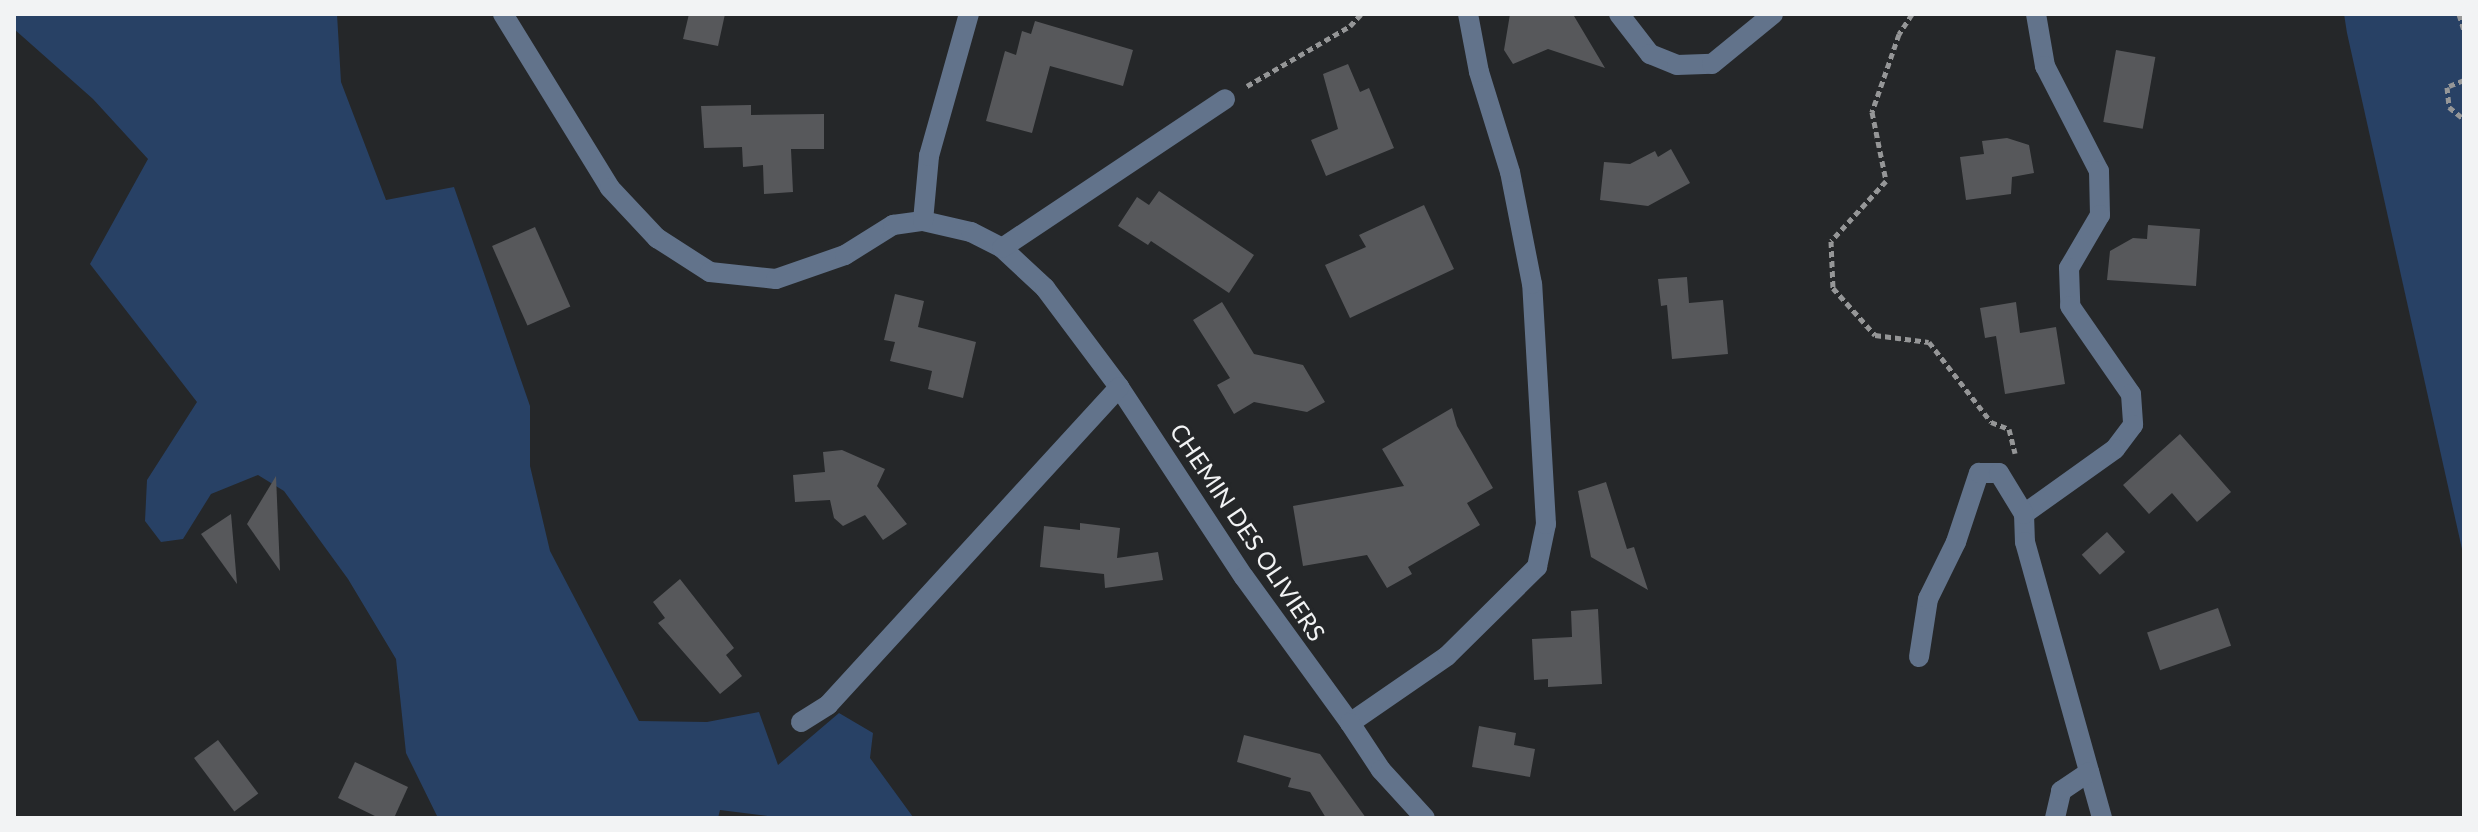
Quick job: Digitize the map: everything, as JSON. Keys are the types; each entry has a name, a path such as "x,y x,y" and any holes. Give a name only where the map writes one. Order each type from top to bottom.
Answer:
{"street":[{"name":"CHEMIN DES OLIVIERS","path":"503,14 610,188 657,238 710,272 776,279 845,255 893,225 923,221 971,232 1002,248 1045,288 1119,387 1244,577 1381,770 1425,818"},
{"path":"923,221 929,156 969,14"},
{"path":"1350,723 1447,656 1537,567 1546,524 1532,284 1510,172 1479,72 1468,14"},
{"path":"1619,14 1650,54 1677,65 1712,64 1773,14"},
{"path":"2036,14 2045,66 2099,171 2100,215 2069,268 2070,306 2131,394 2133,425 2115,449 2031,507 2025,542 2102,818"},
{"path":"1002,248 1225,99"},
{"path":"801,722 828,705 1119,387"},
{"path":"1919,657 1928,599 1956,542 1979,473 1999,473 2031,507"},
{"path":"2055,818 2061,791 2089,772"}],"path":[{"path":"1225,99 1350,26 1361,14"},
{"path":"1912,14 1899,34 1872,112 1886,181 1831,241 1833,288 1875,335 1929,342 1991,422 2009,429 2031,507"},
{"path":"2459,14 2464,30"},
{"path":"2464,80 2447,87 2449,107 2464,119"}],"shaded area":[{"path":"14,14 337,14 341,82 386,200 454,187 530,406 530,466 550,551 639,721 707,722 759,712 778,765 839,713 873,733 870,758 913,817 950,818 783,818 720,810 718,818 438,818 406,753 396,659 348,579 284,491 258,475 211,494 183,539 161,542 145,521 147,480 197,402 90,264 148,159 93,99 14,29"},
{"path":"2344,14 2464,14 2464,558 2347,33"}],"building":[{"path":"689,14 725,14 718,46 683,39"},
{"path":"1510,14 1574,16 1605,68 1548,49 1513,64 1504,50"},
{"path":"1035,21 1133,50 1123,86 1050,66 1032,133 986,121 1005,51 1016,55 1022,31 1031,34"},
{"path":"2116,50 2155,57 2143,129 2103,122"},
{"path":"1348,64 1360,92 1369,88 1394,148 1326,176 1311,140 1338,129 1323,74"},
{"path":"751,105 751,115 824,114 824,149 791,149 793,192 764,194 763,165 743,167 742,147 704,148 701,106"},
{"path":"2007,138 2029,145 2034,173 2012,177 2011,194 1966,200 1960,157 1984,154 1982,141"},
{"path":"1671,149 1690,183 1648,206 1600,200 1604,162 1630,164 1655,151 1658,157"},
{"path":"1159,191 1254,255 1229,293 1151,241 1148,245 1118,226 1137,197 1149,205"},
{"path":"1424,205 1454,269 1350,318 1325,265 1366,247 1359,235"},
{"path":"2148,225 2200,229 2196,286 2107,280 2110,251 2133,238 2147,239"},
{"path":"535,227 570,306 527,326 492,246"},
{"path":"1687,277 1689,303 1723,300 1728,354 1672,359 1667,305 1661,306 1658,279"},
{"path":"895,294 924,301 918,327 976,342 963,398 928,389 932,371 890,361 895,342 884,340"},
{"path":"1222,302 1254,354 1303,365 1325,402 1307,412 1254,402 1234,414 1217,385 1230,378 1193,320"},
{"path":"2016,302 2020,333 2056,327 2065,384 2005,394 1996,336 1985,338 1980,308"},
{"path":"1452,408 1457,426 1493,488 1467,503 1480,525 1408,567 1412,574 1387,588 1367,555 1303,566 1293,506 1404,486 1382,449"},
{"path":"2180,434 2231,492 2197,522 2172,493 2149,514 2123,485"},
{"path":"842,450 885,469 877,486 907,524 883,540 865,515 843,526 834,518 830,500 795,502 793,475 825,472 823,452"},
{"path":"276,476 280,571 247,524"},
{"path":"1606,482 1627,549 1634,547 1648,590 1591,557 1578,491"},
{"path":"231,514 237,584 201,534"},
{"path":"1080,523 1120,528 1117,558 1158,552 1163,580 1105,588 1104,574 1040,567 1044,526 1080,530"},
{"path":"2107,532 2125,552 2100,575 2082,555"},
{"path":"680,579 734,648 726,655 742,676 720,694 658,623 665,618 653,602"},
{"path":"2218,608 2231,646 2160,670 2147,632"},
{"path":"1598,609 1602,684 1548,687 1548,679 1534,680 1532,639 1572,637 1571,611"},
{"path":"1479,726 1516,733 1514,745 1535,749 1530,777 1472,767"},
{"path":"1244,735 1320,754 1366,818 1326,818 1310,792 1288,787 1291,778 1237,762"},
{"path":"218,740 258,794 234,812 194,758"},
{"path":"355,762 408,787 394,818 379,818 338,798"}]}
